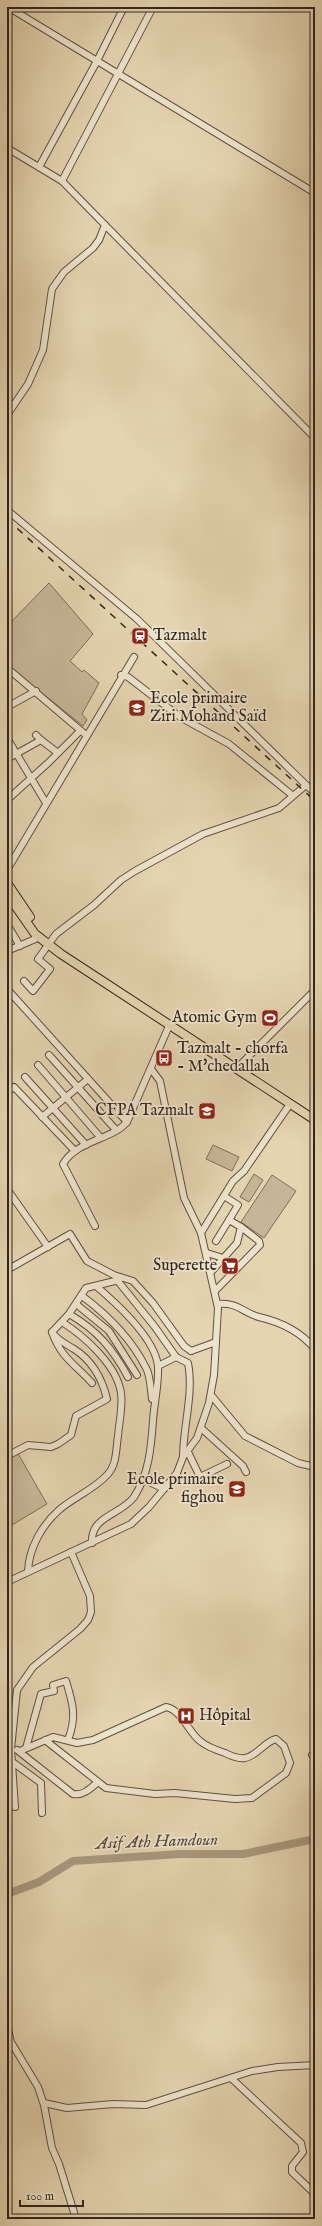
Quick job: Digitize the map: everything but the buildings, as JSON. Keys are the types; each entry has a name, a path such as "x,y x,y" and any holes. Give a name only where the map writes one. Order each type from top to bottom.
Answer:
{"main road":[{"path":"7,883 49,944"},
{"path":"7,894 35,934 61,954 315,1120"}],"street":[{"path":"8,7 315,193"},
{"path":"39,167 97,61 124,7"},
{"path":"62,181 153,7"},
{"path":"7,148 62,181 315,438"},
{"path":"7,415 28,384 43,350 52,289 64,272 93,248 99,240 105,225"},
{"path":"7,510 94,580 143,624 315,793"},
{"path":"7,870 121,675 134,656"},
{"path":"7,668 63,713 80,731 86,735"},
{"path":"121,675 128,677 180,718 230,744 292,795"},
{"path":"7,707 36,691"},
{"path":"7,800 80,731"},
{"path":"7,759 39,737 58,753"},
{"path":"7,738 46,803"},
{"path":"24,981 33,991 50,969 38,959 56,934 94,905 121,880 203,834 279,808 306,784 315,784"},
{"path":"7,924 20,946"},
{"path":"7,952 40,938"},
{"path":"7,989 127,1122"},
{"path":"236,1069 315,990"},
{"path":"95,1226 63,1164 74,1151 116,1130 127,1122 169,1026"},
{"path":"49,1055 116,1130"},
{"path":"38,1065 100,1137"},
{"path":"151,1069 160,1081 184,1198 201,1233 218,1304 214,1375 211,1395 201,1428 188,1452 182,1458"},
{"path":"25,1077 86,1145"},
{"path":"42,1117 88,1078"},
{"path":"7,1092 14,1087 74,1151"},
{"path":"201,1233 233,1181 244,1171 290,1104"},
{"path":"7,1189 48,1247"},
{"path":"216,1241 238,1205 224,1196"},
{"path":"215,1291 260,1245 259,1241 229,1220"},
{"path":"211,1272 237,1243 241,1227"},
{"path":"7,1270 70,1234 87,1261 114,1275 133,1281 141,1289 184,1346 191,1351"},
{"path":"207,1253 223,1258"},
{"path":"52,1332 69,1314 86,1288 124,1278"},
{"path":"117,1280 142,1310 176,1357 188,1363"},
{"path":"92,1543 92,1532 96,1525 127,1504 143,1478 152,1445 158,1366 150,1347 132,1320 96,1286"},
{"path":"82,1296 116,1324 134,1348 148,1370 154,1406"},
{"path":"218,1304 227,1303 239,1306 258,1316 273,1319 295,1331 315,1349"},
{"path":"76,1304 109,1331 126,1354 137,1375"},
{"path":"69,1314 87,1324 107,1343 128,1377"},
{"path":"28,1571 31,1551 46,1525 60,1509 104,1478 113,1465 116,1456 121,1400 118,1384 104,1360 93,1347 83,1337 62,1322"},
{"path":"52,1332 62,1354 79,1368 92,1383"},
{"path":"7,1456 28,1445 51,1447 58,1444 71,1435 76,1416 107,1400 103,1384 92,1365 77,1351 56,1338 52,1332"},
{"path":"191,1351 216,1342"},
{"path":"7,1582 130,1524 145,1511 177,1473 182,1458 190,1389 188,1363 191,1351"},
{"path":"158,1366 176,1357"},
{"path":"211,1395 245,1436 298,1463 315,1467"},
{"path":"201,1428 243,1466 246,1472"},
{"path":"188,1452 200,1477 227,1464"},
{"path":"143,1478 164,1489"},
{"path":"15,1807 11,1761 15,1696 19,1685 45,1656 80,1629 88,1620 91,1612 90,1596 72,1552"},
{"path":"23,1750 40,1694 54,1690 53,1685 66,1681 74,1705 73,1721 68,1740"},
{"path":"12,1749 23,1750 46,1740 53,1737 77,1743 93,1740 166,1707 175,1711 195,1736 210,1747 236,1758 244,1758 251,1756 268,1742 276,1739 284,1746 290,1763 286,1773 260,1794 244,1799 120,1790 106,1788 46,1740"},
{"path":"23,1750 73,1794 77,1795 87,1791 98,1782"},
{"path":"11,1761 41,1783 42,1813"},
{"path":"7,2026 11,2042 38,2087 44,2103 52,2148 59,2164 76,2219"},
{"path":"44,2103 66,2108 113,2104 146,2105 265,2068 315,2065"},
{"path":"231,2078 301,2143 303,2152 292,2166 292,2172 315,2194"}],"shaded area":[{"path":"49,583 93,634 70,661 82,672 84,670 99,683 82,714 87,720 83,726 7,665 7,626"},
{"path":"213,1145 239,1157 232,1171 206,1159"},
{"path":"254,1174 263,1180 249,1202 240,1197"},
{"path":"272,1175 296,1191 264,1238 241,1222"},
{"path":"16,1450 47,1504 7,1528 7,1456"}],"waterway":[{"name":"Asif Ath Hamdoun","path":"7,1894 39,1882 73,1861 180,1854 243,1854 315,1839"}],"railway":[{"path":"7,519 315,801"}],"place":[{"name":"Tazmalt","path":"140,636"},
{"name":"Ecole primaire Ziri Mohand Saïd","path":"137,708"},
{"name":"Atomic Gym","path":"270,1018"},
{"name":"Tazmalt - chorfa - M'chedallah","path":"164,1058"},
{"name":"CFPA Tazmalt","path":"207,1111"},
{"name":"Superette","path":"230,1266"},
{"name":"Ecole primaire fighou","path":"237,1489"},
{"name":"Hôpital","path":"186,1716"}]}
